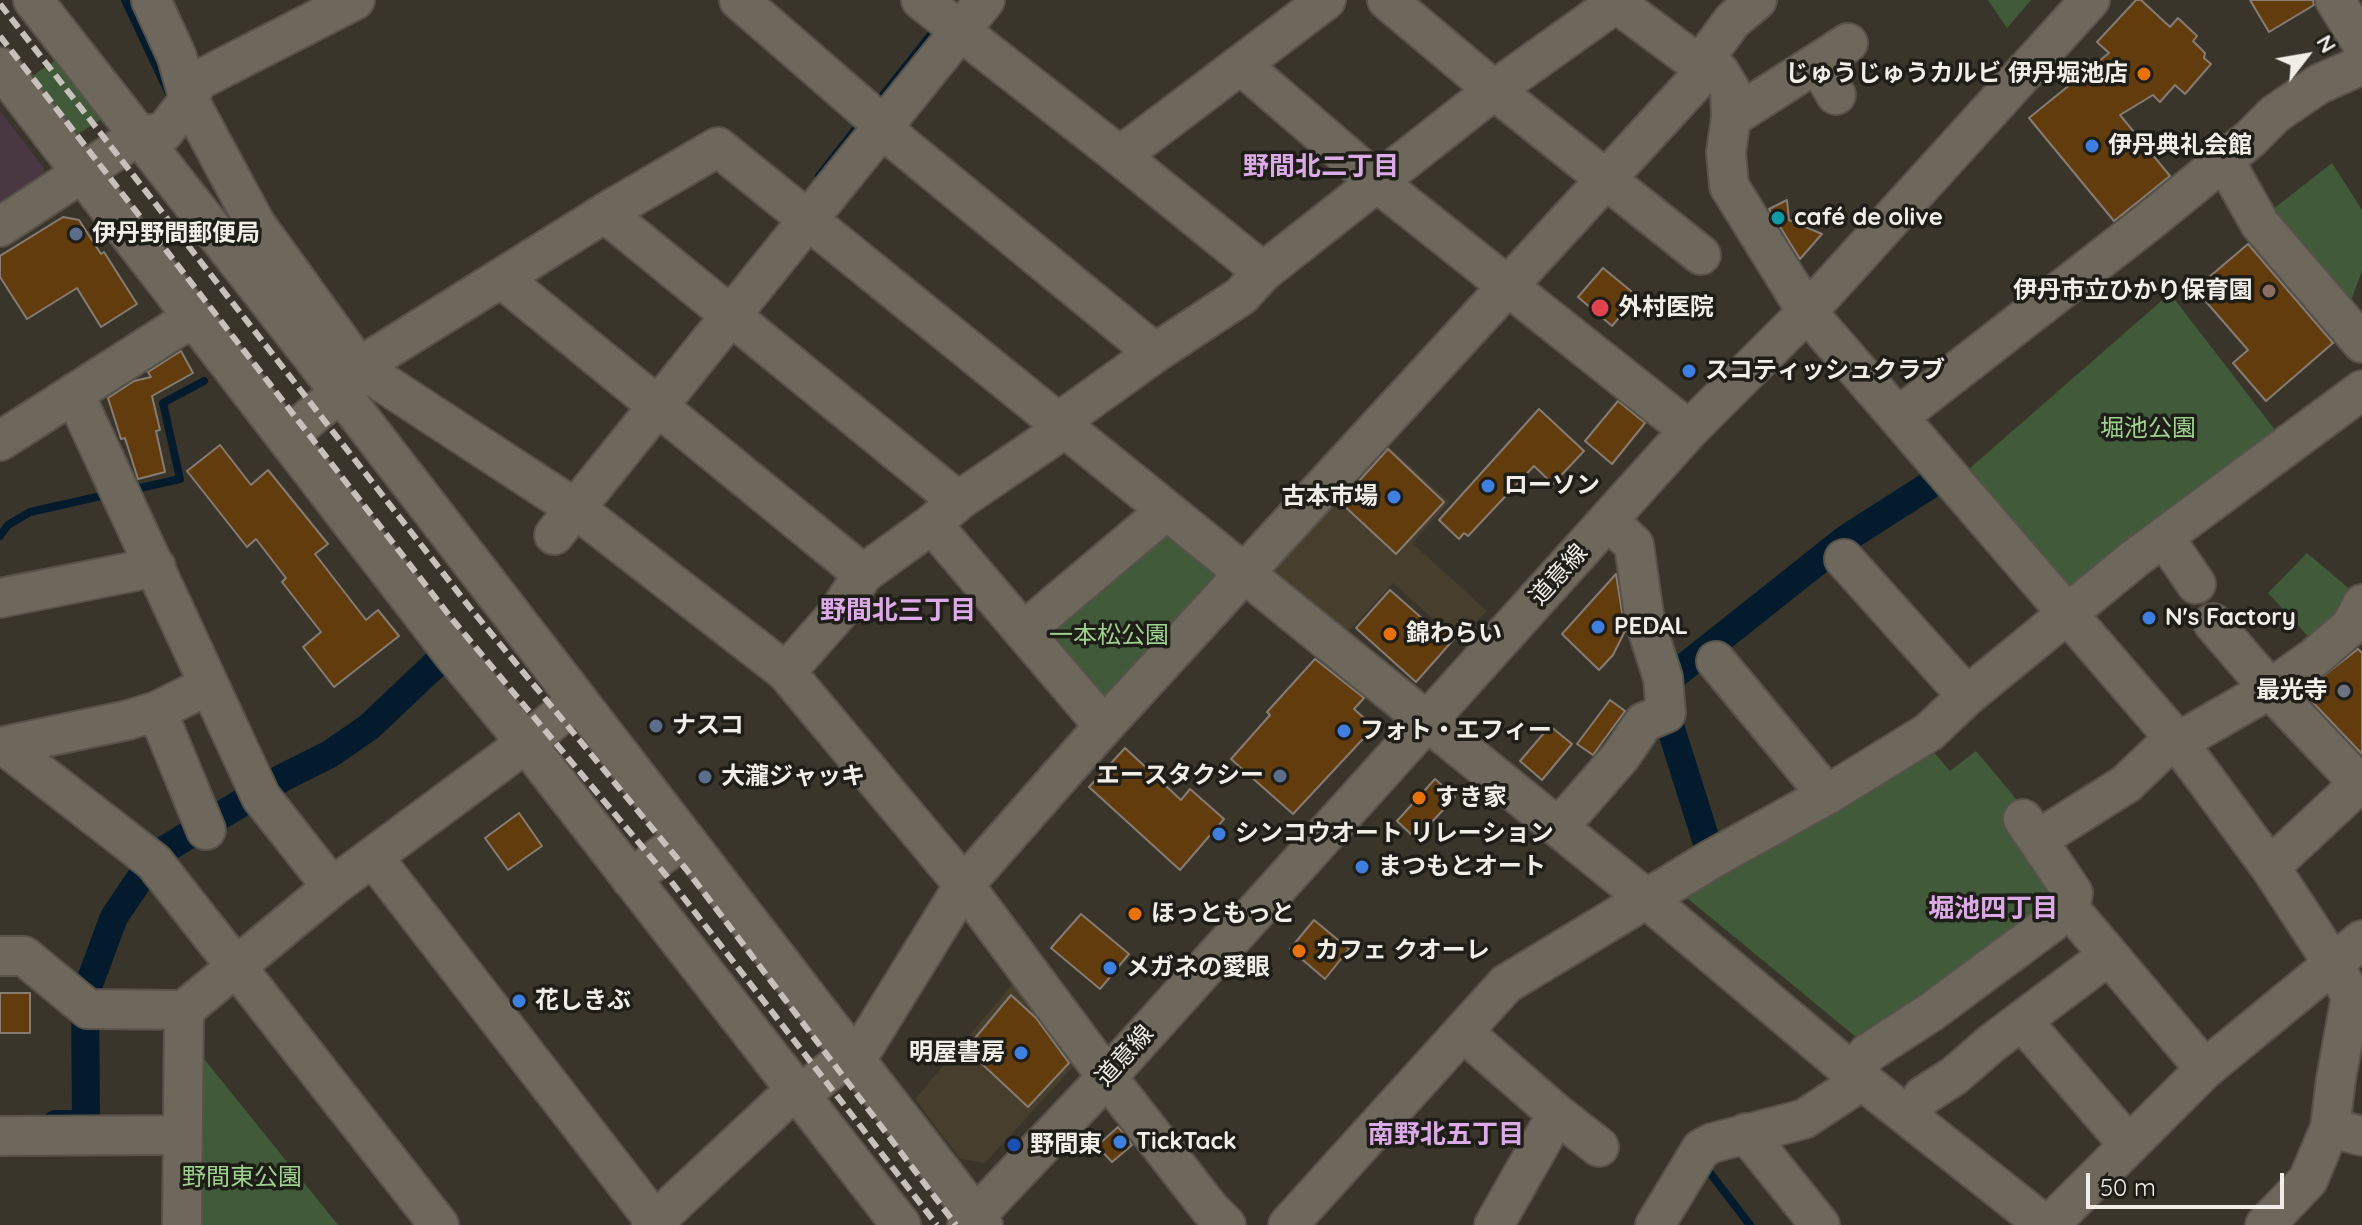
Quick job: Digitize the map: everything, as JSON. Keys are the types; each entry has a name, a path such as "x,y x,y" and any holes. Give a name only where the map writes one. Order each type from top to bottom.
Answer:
{"street":[{"path":"33,0 169,118 255,223 350,380 786,672 964,885 1107,1077 1210,1209 1226,1225"},
{"path":"151,0 177,57 169,118 350,380 578,700 856,1060 976,1222"},
{"path":"739,0 883,125 897,141 1155,353"},
{"path":"921,0 1263,272"},
{"path":"565,522 985,0"},
{"path":"1120,156 1326,0"},
{"path":"1387,0 1494,90 1701,255"},
{"name":"道意線","path":"976,1222 1689,430 1807,312 2090,0"},
{"path":"2335,0 2362,44"},
{"path":"786,672 837,614 863,574 1052,437 1059,422 1241,296 1263,272 1494,90 1614,2 1686,55 1719,71 1730,89 1731,118 1726,152 1729,186 1807,312 2176,740 2270,867 2351,996 2355,1019 2336,1079 2346,1132 2308,1180 2265,1225"},
{"path":"0,227 169,118 197,81 331,4"},
{"path":"856,1060 964,885 1104,726 1696,81 1701,63 1739,7"},
{"path":"1731,118 1848,43"},
{"path":"1817,63 1836,95"},
{"path":"1241,65 1378,183 1689,430"},
{"path":"1898,417 2224,160 2275,114 2319,84 2362,65"},
{"path":"0,67 453,654 526,743 901,1225"},
{"path":"286,438 350,380 501,278 718,147 1559,827 1858,1076 2047,1225 2205,1069 2362,940"},
{"path":"2224,160 2260,224 2358,322"},
{"path":"605,213 732,316 945,512 1025,630 1104,726"},
{"path":"501,278 863,574"},
{"path":"0,441 192,318"},
{"path":"1288,1225 1506,984 1929,732 1967,696 2066,614 2362,390"},
{"path":"74,393 261,797 332,887"},
{"path":"1025,630 1166,511"},
{"path":"1559,827 1621,756 1644,722 1666,713 1663,678 1645,622 1634,545 1608,520"},
{"path":"2164,537 2196,584"},
{"path":"1844,559 1967,696"},
{"path":"0,598 156,567"},
{"path":"1655,1225 1701,1149 1746,1133 1804,1119 1858,1076 1868,1053 1931,1012 2070,909 2073,893 2030,829 2126,784 2176,740 2270,689 2358,622"},
{"path":"2213,623 2270,689 2360,782 2270,867"},
{"path":"1716,661 1827,795"},
{"path":"3,747 128,720 157,711 209,685"},
{"path":"0,956 24,956 88,1009 184,1010 332,887 526,743 578,700"},
{"path":"157,711 205,826"},
{"path":"3,747 154,862 236,964 429,1221"},
{"path":"631,879 684,838"},
{"path":"373,857 655,1224 795,1090 809,1088 843,1060 856,1060"},
{"path":"2070,909 2205,1069"},
{"path":"1909,1115 1923,1096 1954,1076 1992,1043 2109,955"},
{"path":"182,1225 184,1010"},
{"path":"2023,1022 2128,1144"},
{"path":"1463,1032 1599,1147"},
{"path":"1494,1225 1557,1114"},
{"path":"1746,1133 1820,1225"},
{"path":"0,1136 182,1135"}],"shaded area":[{"path":"0,111 44,168 43,178 0,203"},
{"path":"1383,441 1449,502 1412,543 1487,611 1458,641 1393,583 1346,634 1273,575 1273,563"},
{"path":"1018,978 1080,1059 985,1163 960,1159 915,1099"}],"green space":[{"path":"1988,0 2031,0 2007,28"},
{"path":"61,57 106,116 72,138 26,80"},
{"path":"2332,163 2362,210 2362,271 2349,306 2267,214"},
{"name":"堀池公園","path":"2167,296 2172,296 2282,439 2073,595 1961,476"},
{"name":"一本松公園","path":"1158,528 1225,577 1103,708 1044,625"},
{"path":"2307,553 2359,597 2317,646 2268,593"},
{"path":"1931,749 1950,771 1976,751 2027,812 2065,898 1868,1047 1686,897 1689,883"},
{"name":"野間東公園","path":"196,1049 338,1225 196,1225"}],"building":[{"path":"2136,0 2141,0 2170,27 2178,18 2197,36 2193,41 2211,64 2185,94 2175,85 2160,102 2153,95 2120,115 2170,176 2114,221 2029,118 2109,53 2097,42"},
{"path":"2250,0 2313,0 2314,5 2269,32"},
{"path":"1787,200 1789,220 1822,234 1800,259 1769,209"},
{"path":"63,217 79,220 137,304 101,327 77,288 27,319 0,277 0,256"},
{"path":"2248,244 2333,343 2266,401 2233,363 2248,350 2195,289"},
{"path":"1603,268 1637,296 1612,326 1578,297"},
{"path":"181,351 193,373 152,396 165,472 138,479 108,398 134,381 151,377 148,372"},
{"path":"1618,401 1645,423 1612,464 1585,441"},
{"path":"1539,409 1584,451 1553,484 1534,466 1468,536 1464,533 1459,539 1439,520"},
{"path":"220,445 251,485 268,470 328,544 315,554 366,620 378,610 399,636 334,687 303,647 321,632 282,582 286,578 256,539 247,547 187,471"},
{"path":"1388,449 1444,502 1396,554 1340,502"},
{"name":"PEDAL","path":"1616,574 1625,631 1613,655 1599,670 1562,634"},
{"path":"1390,590 1433,628 1437,624 1454,639 1416,682 1356,628"},
{"path":"2358,649 2362,653 2362,754 2303,692"},
{"path":"1315,659 1364,698 1354,709 1374,727 1293,814 1231,759 1270,715 1267,712"},
{"path":"1610,700 1625,711 1593,755 1577,744"},
{"path":"1550,726 1572,744 1542,780 1520,761"},
{"path":"1125,748 1181,800 1190,789 1224,819 1180,870 1089,787"},
{"path":"1435,779 1455,797 1416,839 1397,821"},
{"path":"519,813 542,846 508,870 485,838"},
{"path":"1081,914 1129,954 1100,989 1051,948"},
{"path":"1314,920 1349,949 1325,979 1290,949"},
{"path":"0,993 30,993 30,1033 0,1033"},
{"name":"明屋書房","path":"1011,995 1036,1018 1069,1063 1028,1107 966,1049"},
{"path":"1118,1127 1132,1145 1112,1162 1097,1146"}],"waterway":[{"path":"125,0 171,98"},
{"path":"876,104 937,27"},
{"path":"819,176 862,121"},
{"path":"131,490 180,479 163,403 204,381"},
{"path":"1663,684 1847,538 1933,483"},
{"path":"0,536 8,525 30,512 110,494"},
{"path":"56,1124 86,1124 85,995 114,917 145,871 164,850 284,777 330,754 369,727 443,657"},
{"path":"1666,713 1712,859"},
{"path":"1707,1169 1750,1225"}],"railway":[{"path":"0,4 471,609 686,869 956,1225"},
{"path":"0,36 452,619 670,880 937,1225"}],"place":[{"name":"じゅうじゅうカルビ 伊丹堀池店","path":"2144,74"},
{"name":"伊丹典礼会館","path":"2092,146"},
{"name":"café de olive","path":"1778,218"},
{"name":"伊丹野間郵便局","path":"76,234"},
{"name":"伊丹市立ひかり保育園","path":"2269,291"},
{"name":"外村医院","path":"1600,308"},
{"name":"スコティッシュクラブ","path":"1689,371"},
{"name":"ローソン","path":"1488,486"},
{"name":"古本市場","path":"1394,497"},
{"name":"N's Factory","path":"2149,618"},
{"name":"PEDAL","path":"1598,627"},
{"name":"錦わらい","path":"1390,634"},
{"name":"最光寺","path":"2344,691"},
{"name":"ナスコ","path":"656,726"},
{"name":"フォト・エフィー","path":"1344,731"},
{"name":"エースタクシー","path":"1280,776"},
{"name":"大瀧ジャッキ","path":"705,777"},
{"name":"すき家","path":"1419,798"},
{"name":"シンコウオート リレーション","path":"1219,834"},
{"name":"まつもとオート","path":"1362,867"},
{"name":"ほっともっと","path":"1135,914"},
{"name":"カフェ クオーレ","path":"1299,951"},
{"name":"メガネの愛眼","path":"1110,968"},
{"name":"花しきぶ","path":"519,1001"},
{"name":"明屋書房","path":"1021,1053"},
{"name":"TickTack","path":"1120,1142"},
{"name":"野間東","path":"1014,1145"}],"district":[{"name":"野間北二丁目","path":"1321,167"},
{"name":"野間北三丁目","path":"898,611"},
{"name":"堀池四丁目","path":"1993,909"},
{"name":"南野北五丁目","path":"1446,1135"}]}
